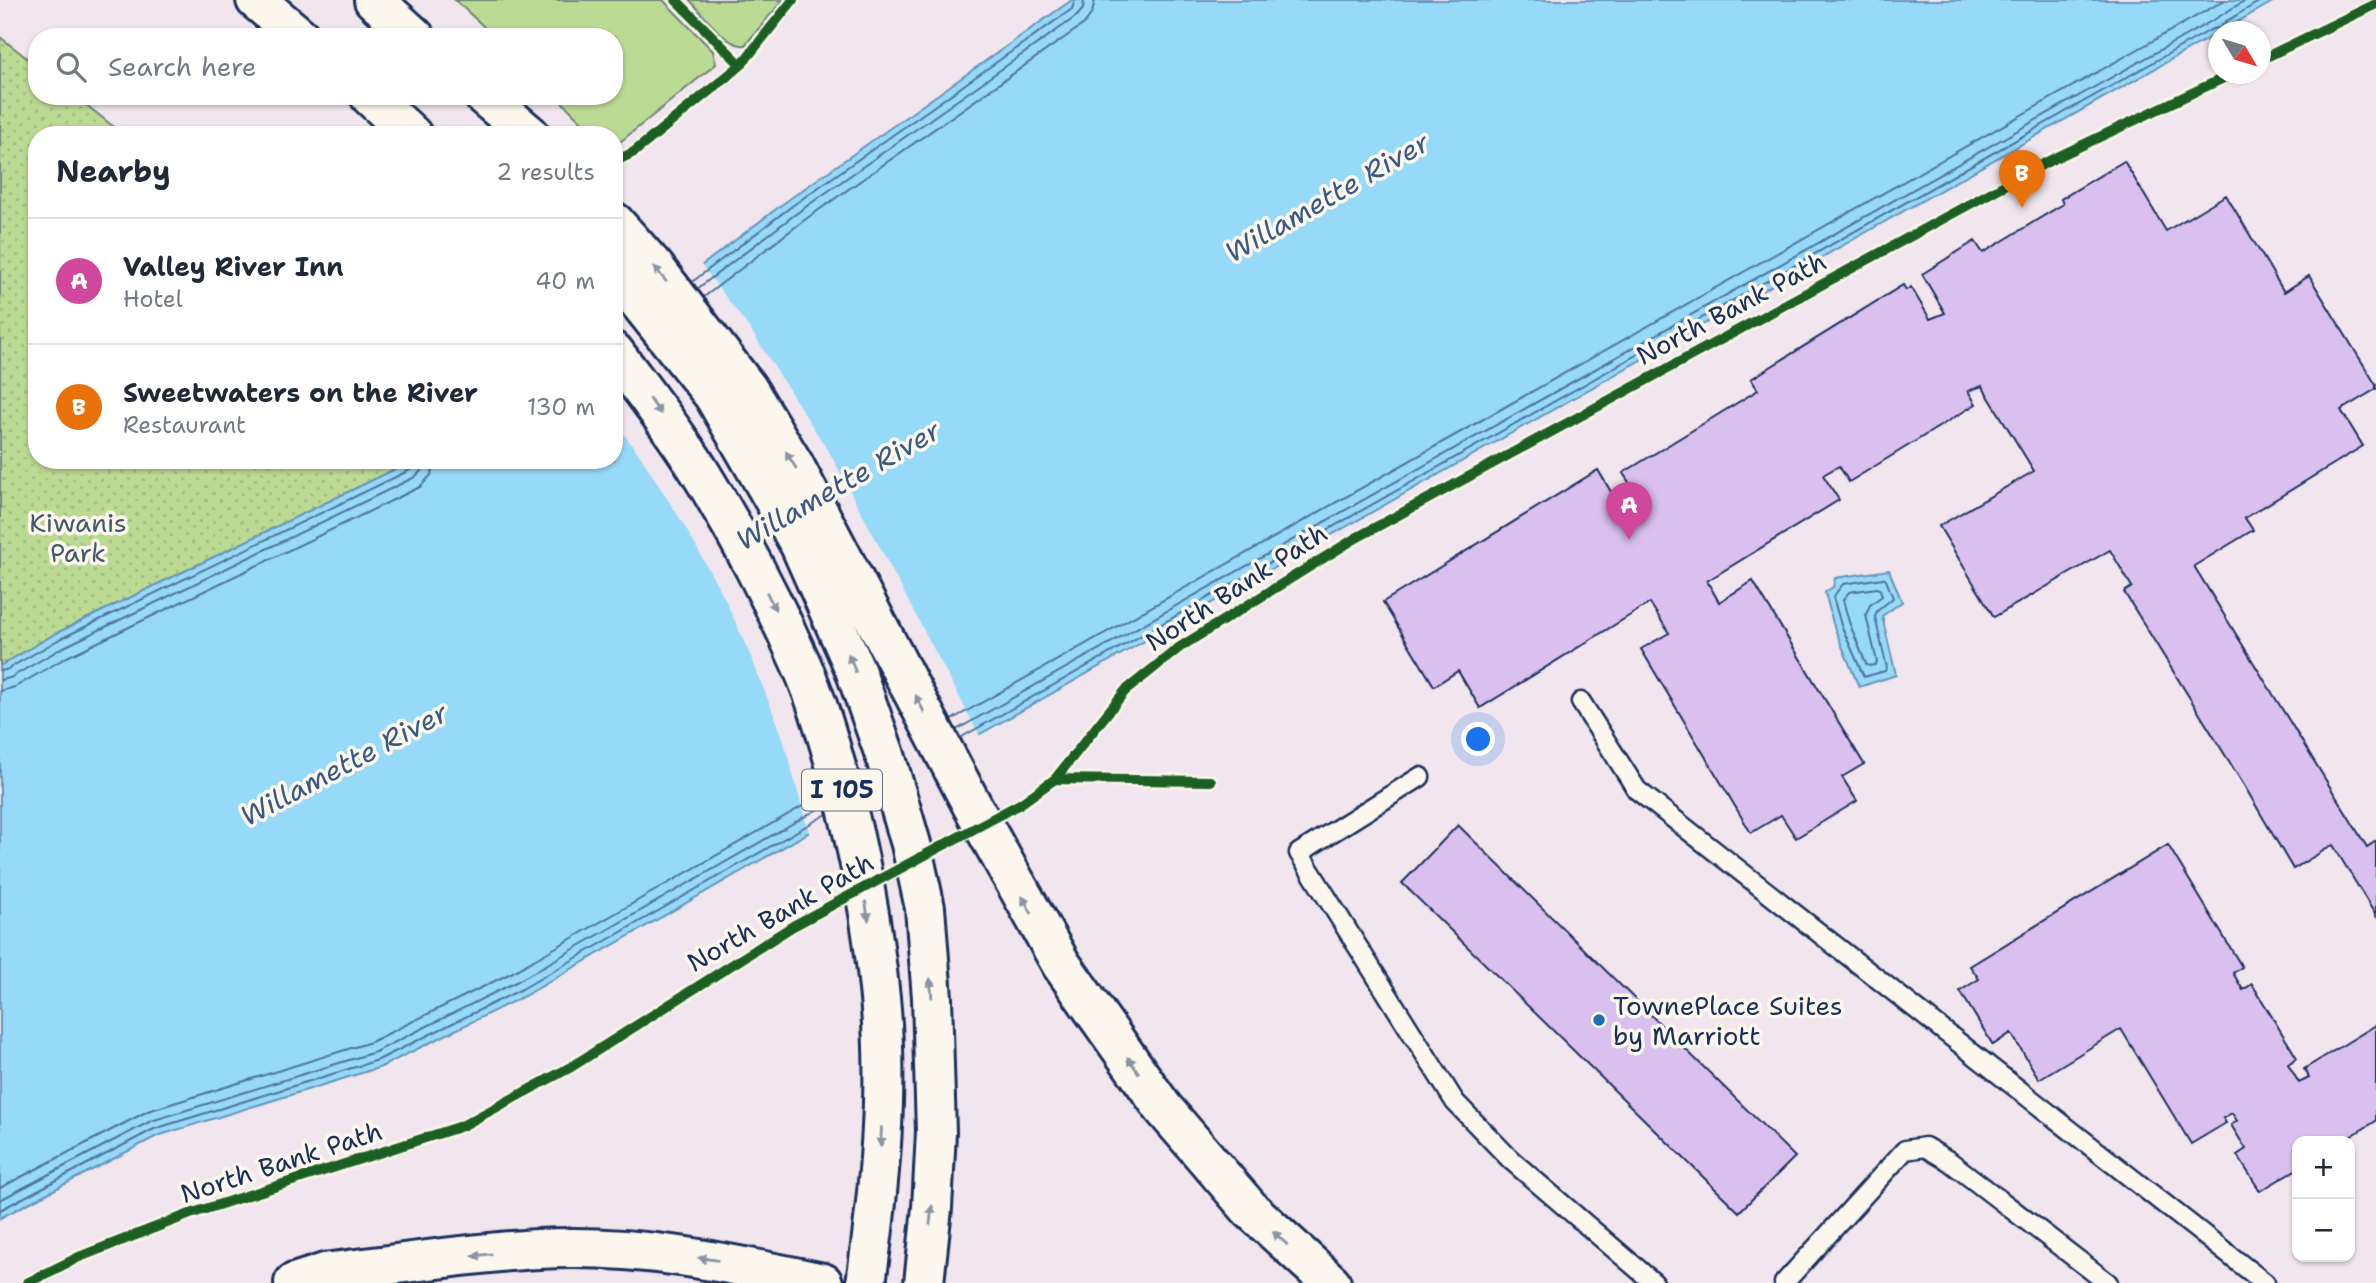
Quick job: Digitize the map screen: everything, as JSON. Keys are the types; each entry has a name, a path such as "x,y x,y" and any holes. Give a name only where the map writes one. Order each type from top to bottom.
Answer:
{"highway":[{"path":"256,0 289,28"},
{"path":"374,0 405,28"},
{"path":"380,105 402,126"},
{"path":"479,105 496,126"},
{"path":"495,105 519,126"},
{"path":"623,232 655,268 740,378 794,465 973,807 1061,964 1163,1108 1250,1209 1331,1283"},
{"name":"I 105","path":"623,282 714,396 800,545 854,667 885,755 911,844 925,908 932,998 936,1132 924,1283"},
{"name":"I 105","path":"623,365 699,471 751,559 802,666 845,799 867,911 880,999 882,1108 877,1199 866,1283"},
{"path":"294,1283 325,1273 538,1249 635,1250 717,1260 823,1283"}],"lane":[{"path":"1581,702 1637,790 2265,1283"},
{"path":"1420,777 1299,853 1455,1102 1511,1160 1654,1283"},
{"path":"1784,1283 1905,1150 1925,1147 1949,1161 2108,1283"}],"green space":[{"path":"455,0 663,0 713,51 716,64 623,140 623,126 586,126 565,105 623,105 623,28 485,28"},
{"path":"690,0 783,0 745,45 723,36"},
{"name":"Kiwanis Park","path":"0,37 28,59 28,105 86,105 113,126 28,126 28,469 395,469 55,634 0,666"}],"water":[{"name":"Willamette River","path":"1072,0 2276,0 2239,21 2208,21 2208,39 975,737 526,995 381,1067 157,1136 0,1218 0,666 55,634 395,469 623,469 623,325 788,200"},
{"path":"1889,570 1902,602 1882,616 1896,675 1859,687 1834,627 1825,592 1833,587 1835,578"}],"pier":[{"path":"700,263 750,329 832,457 981,738 810,836 782,735 724,597 684,525 623,433 623,321"}],"building":[{"path":"2124,161 2166,231 2226,195 2284,292 2309,276 2376,385 2376,389 2341,410 2363,446 2245,518 2253,530 2194,566 2367,847 2376,841 2376,916 2333,845 2293,869 2124,592 2132,587 2110,550 1994,617 1939,526 2034,471 1982,386 1968,391 1976,404 1849,482 1839,466 1823,475 1839,500 1707,581 1719,602 1753,581 1864,764 1842,777 1857,801 1796,838 1781,815 1751,833 1641,649 1669,633 1650,603 1480,708 1458,671 1434,686 1383,602 1598,470 1613,495 1630,484 1623,473 1758,390 1751,379 1903,285 1906,290 1911,287 1930,319 1945,313 1922,274 1975,241 1983,253 2063,204 2061,199"},
{"name":"TownePlace Suites by Marriott","path":"1458,825 1795,1157 1739,1212 1402,883"},
{"path":"2168,845 2242,967 2233,973 2243,990 2252,984 2297,1058 2288,1064 2299,1083 2309,1078 2304,1069 2376,1025 2376,1121 2351,1136 2292,1136 2292,1172 2260,1191 2237,1155 2246,1149 2231,1125 2237,1121 2232,1113 2223,1118 2226,1123 2191,1144 2121,1029 2039,1079 2011,1033 1993,1045 1960,991 1979,979 1970,966"}],"cycle path":[{"path":"676,0 741,65"},
{"path":"623,158 634,152 741,65 793,0"},
{"path":"2271,55 2376,4"},
{"name":"North Bank Path","path":"27,1283 79,1257 190,1214 462,1126 571,1067 793,926 1020,804 1055,779 1125,691 1180,647 1356,538 2049,161 2211,84"},
{"path":"1055,779 1211,781"}],"place":[{"name":"Sweetwaters on the River","path":"2022,208"},
{"name":"Valley River Inn","path":"1629,540"},
{"name":"TownePlace Suites by Marriott","path":"1599,1020"}]}
